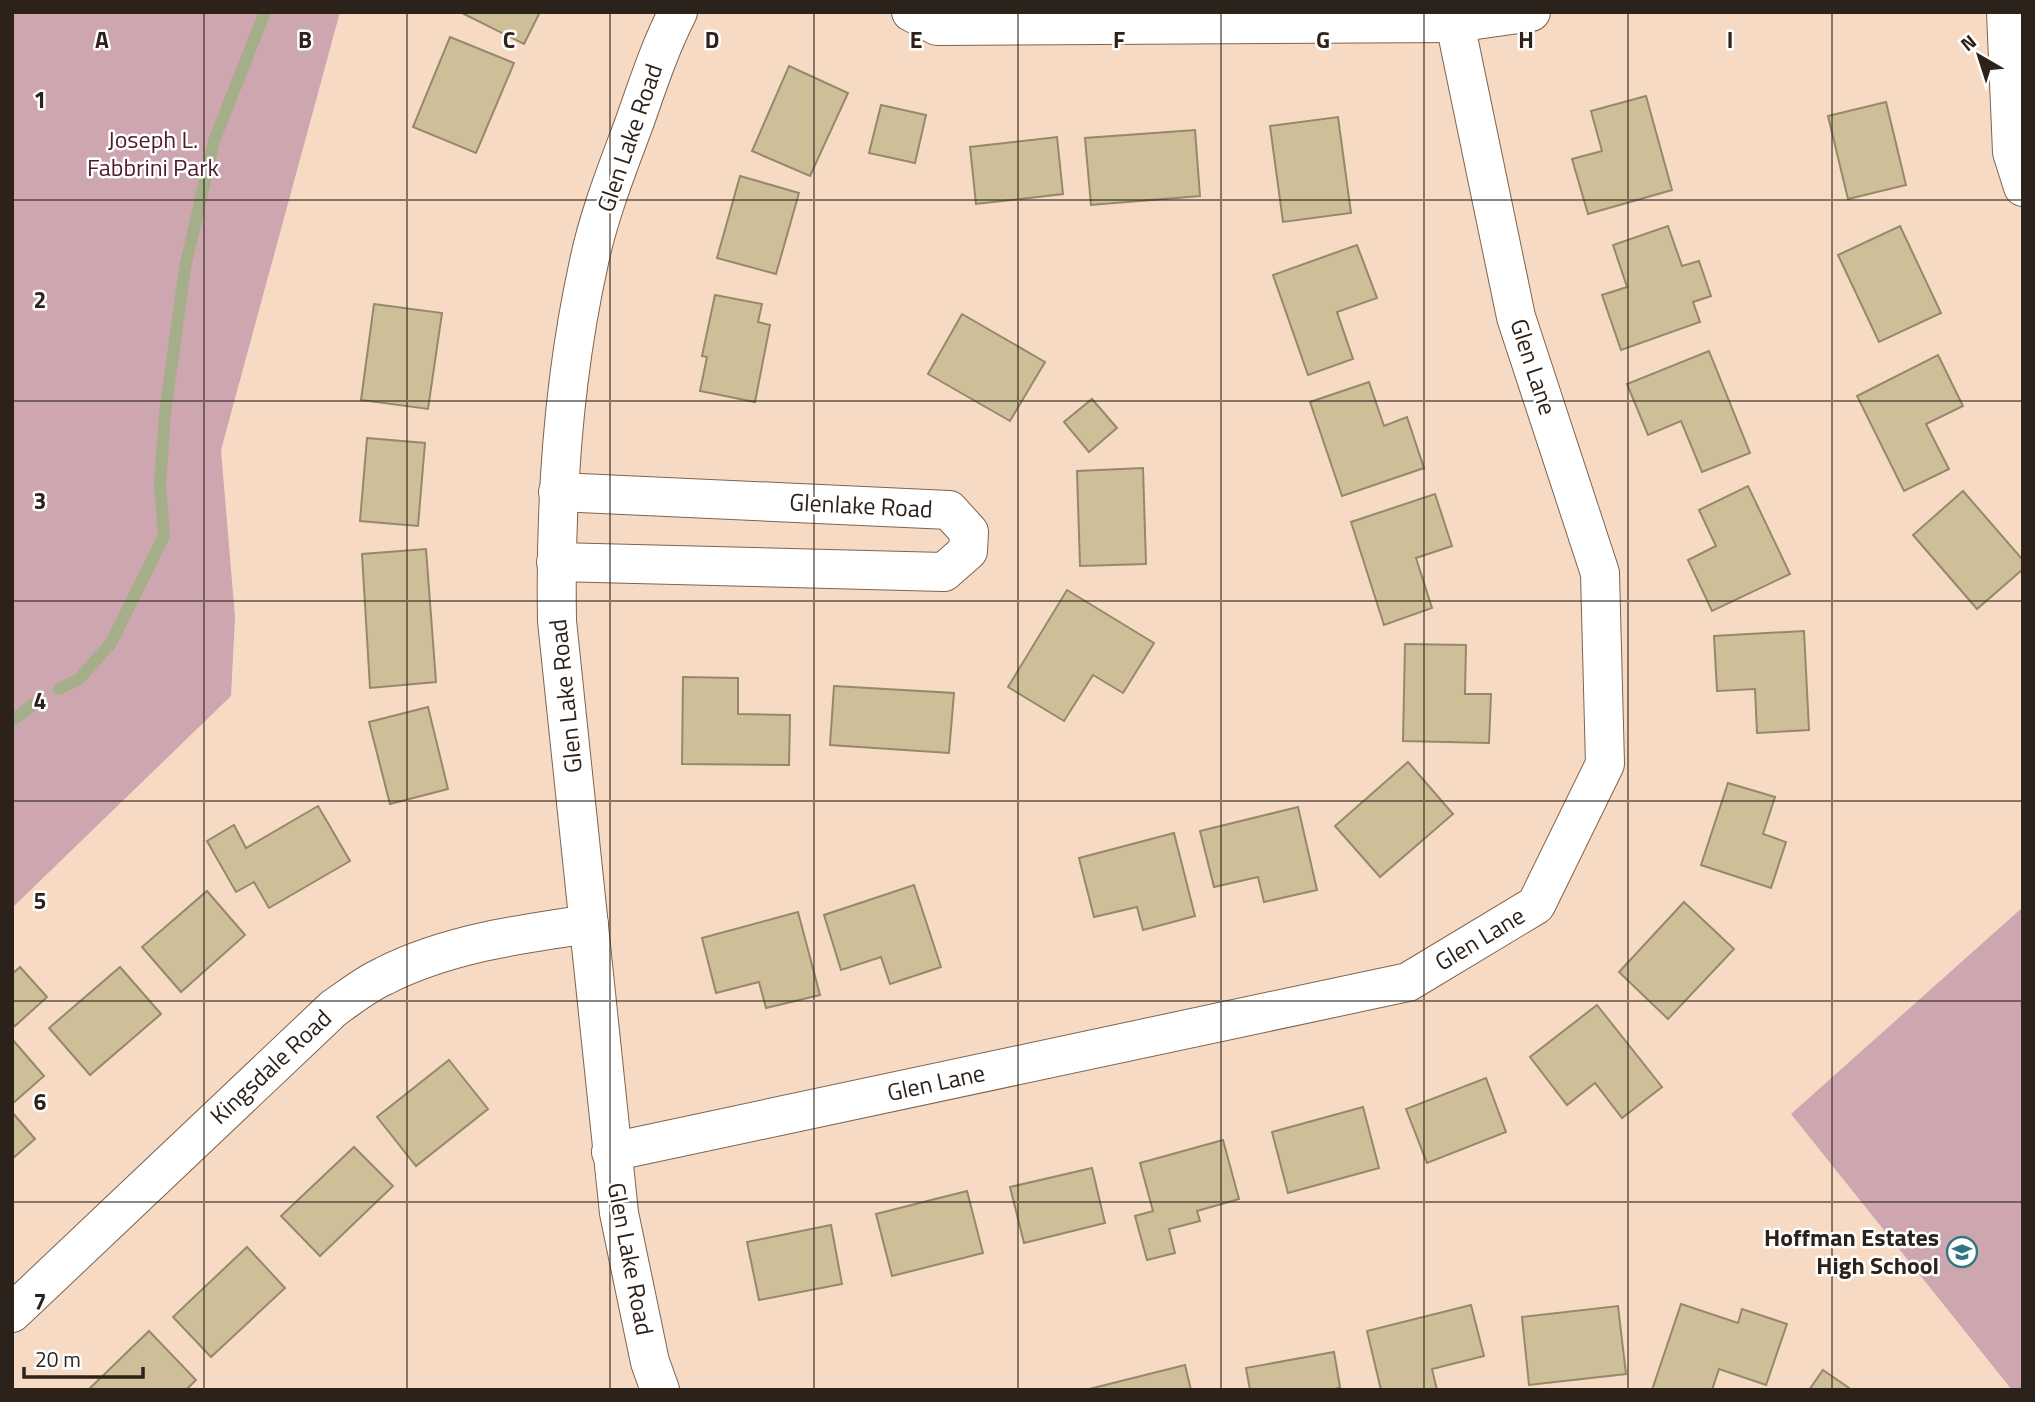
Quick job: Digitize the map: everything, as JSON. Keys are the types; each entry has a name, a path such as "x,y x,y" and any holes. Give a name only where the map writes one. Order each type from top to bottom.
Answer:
{"street":[{"name":"Glen Lake Road","path":"660,1390 650,1363 622,1227 611,1152 557,621 556,562 558,492 572,356 589,260 664,38 678,12"},
{"path":"911,12 937,26 1455,23 1531,12"},
{"path":"2006,12 2012,152 2023,187"},
{"name":"Glen Lane","path":"611,1152 1408,982 1536,905 1605,764 1601,573 1516,317 1455,23"},
{"name":"Glenlake Road","path":"556,562 944,572 968,551 969,532 949,510 558,492"},
{"name":"Kingsdale Road","path":"12,1313 334,1008 384,975 448,952 516,935 589,924"}],"green space":[{"name":"Joseph L. Fabbrini Park","path":"12,12 340,12 221,450 235,617 231,696 12,908"},
{"name":"Hoffman Estates High School","path":"2023,907 2023,1390 2012,1390 1791,1114"}],"building":[{"path":"460,12 540,12 524,44"},
{"path":"450,37 514,63 476,153 413,127"},
{"path":"789,66 848,93 810,176 752,151"},
{"path":"1646,96 1672,190 1588,214 1572,159 1602,151 1591,111"},
{"path":"1886,102 1906,185 1848,199 1828,116"},
{"path":"881,105 926,115 915,163 869,153"},
{"path":"1338,117 1351,213 1283,222 1270,126"},
{"path":"1195,130 1200,196 1091,205 1085,138"},
{"path":"1057,137 1063,194 976,204 970,147"},
{"path":"740,176 799,193 776,274 717,258"},
{"path":"1668,226 1682,266 1699,261 1711,296 1693,302 1700,322 1621,350 1602,295 1627,287 1613,245"},
{"path":"1900,226 1941,313 1879,342 1838,255"},
{"path":"1357,245 1377,298 1337,312 1353,359 1308,375 1273,275"},
{"path":"715,295 762,304 758,322 770,325 755,402 700,391 707,357 702,356"},
{"path":"374,304 442,313 428,409 361,400"},
{"path":"962,314 1045,362 1010,421 928,374"},
{"path":"1709,351 1750,453 1702,472 1681,421 1648,435 1627,384"},
{"path":"1938,355 1963,406 1926,424 1949,469 1904,491 1857,396"},
{"path":"1369,382 1384,426 1407,417 1424,468 1342,496 1310,402"},
{"path":"1092,399 1117,428 1089,452 1064,422"},
{"path":"367,438 425,443 418,526 360,521"},
{"path":"1143,468 1146,564 1080,566 1077,471"},
{"path":"1748,486 1790,574 1712,611 1688,560 1716,546 1699,510"},
{"path":"1963,491 2023,560 2023,569 1977,609 1913,535"},
{"path":"1435,494 1452,546 1416,558 1432,608 1384,625 1351,522"},
{"path":"426,549 436,682 370,688 362,554"},
{"path":"1067,590 1154,643 1123,693 1093,675 1064,721 1008,687"},
{"path":"1804,631 1809,730 1757,733 1755,689 1717,691 1714,636"},
{"path":"1405,644 1466,645 1465,694 1491,694 1489,743 1403,741"},
{"path":"683,677 738,678 738,714 790,715 789,765 682,764"},
{"path":"834,686 954,693 949,753 830,745"},
{"path":"428,707 448,789 390,804 369,722"},
{"path":"1408,762 1453,814 1380,877 1335,826"},
{"path":"1728,783 1775,797 1763,834 1786,842 1771,888 1701,865"},
{"path":"318,806 350,861 269,908 254,882 236,892 207,841 234,825 246,848"},
{"path":"1298,807 1317,890 1264,902 1258,877 1214,887 1200,831"},
{"path":"1174,833 1195,916 1143,930 1137,907 1094,917 1079,858"},
{"path":"914,885 941,967 890,984 881,957 841,970 824,915"},
{"path":"207,891 245,935 181,992 142,947"},
{"path":"1684,902 1734,949 1668,1019 1619,972"},
{"path":"798,912 820,995 766,1008 759,982 716,993 702,938"},
{"path":"20,967 47,997 15,1026 12,1023 12,974"},
{"path":"120,967 161,1014 90,1075 49,1028"},
{"path":"1597,1005 1662,1087 1622,1118 1595,1083 1567,1105 1530,1057"},
{"path":"12,1039 44,1076 12,1104"},
{"path":"449,1060 488,1109 416,1166 377,1117"},
{"path":"1486,1078 1506,1132 1427,1163 1406,1109"},
{"path":"1363,1107 1379,1168 1288,1193 1272,1132"},
{"path":"12,1112 35,1139 12,1159"},
{"path":"1223,1140 1239,1199 1197,1211 1200,1221 1169,1229 1175,1253 1147,1260 1135,1216 1153,1211 1140,1163"},
{"path":"354,1147 393,1186 320,1256 281,1216"},
{"path":"1092,1168 1105,1223 1024,1243 1010,1187"},
{"path":"967,1191 983,1253 892,1276 876,1214"},
{"path":"831,1225 842,1284 759,1300 747,1242"},
{"path":"247,1247 285,1288 211,1357 173,1317"},
{"path":"1681,1304 1738,1323 1742,1309 1787,1324 1766,1385 1719,1369 1712,1390 1652,1390"},
{"path":"1471,1305 1484,1356 1432,1369 1437,1390 1381,1390 1367,1331"},
{"path":"1618,1306 1626,1374 1529,1385 1522,1317"},
{"path":"149,1331 196,1380 186,1390 88,1390"},
{"path":"1334,1352 1340,1387 1334,1390 1250,1390 1246,1368"},
{"path":"1185,1365 1191,1390 1089,1390 1089,1389"},
{"path":"1823,1370 1852,1390 1809,1390"}],"waterway":[{"path":"59,689 79,679 111,643 164,536 160,485 165,413 185,268 214,141 265,12"},
{"path":"12,720 40,700"}],"place":[{"name":"Hoffman Estates High School","path":"1962,1252"}]}
